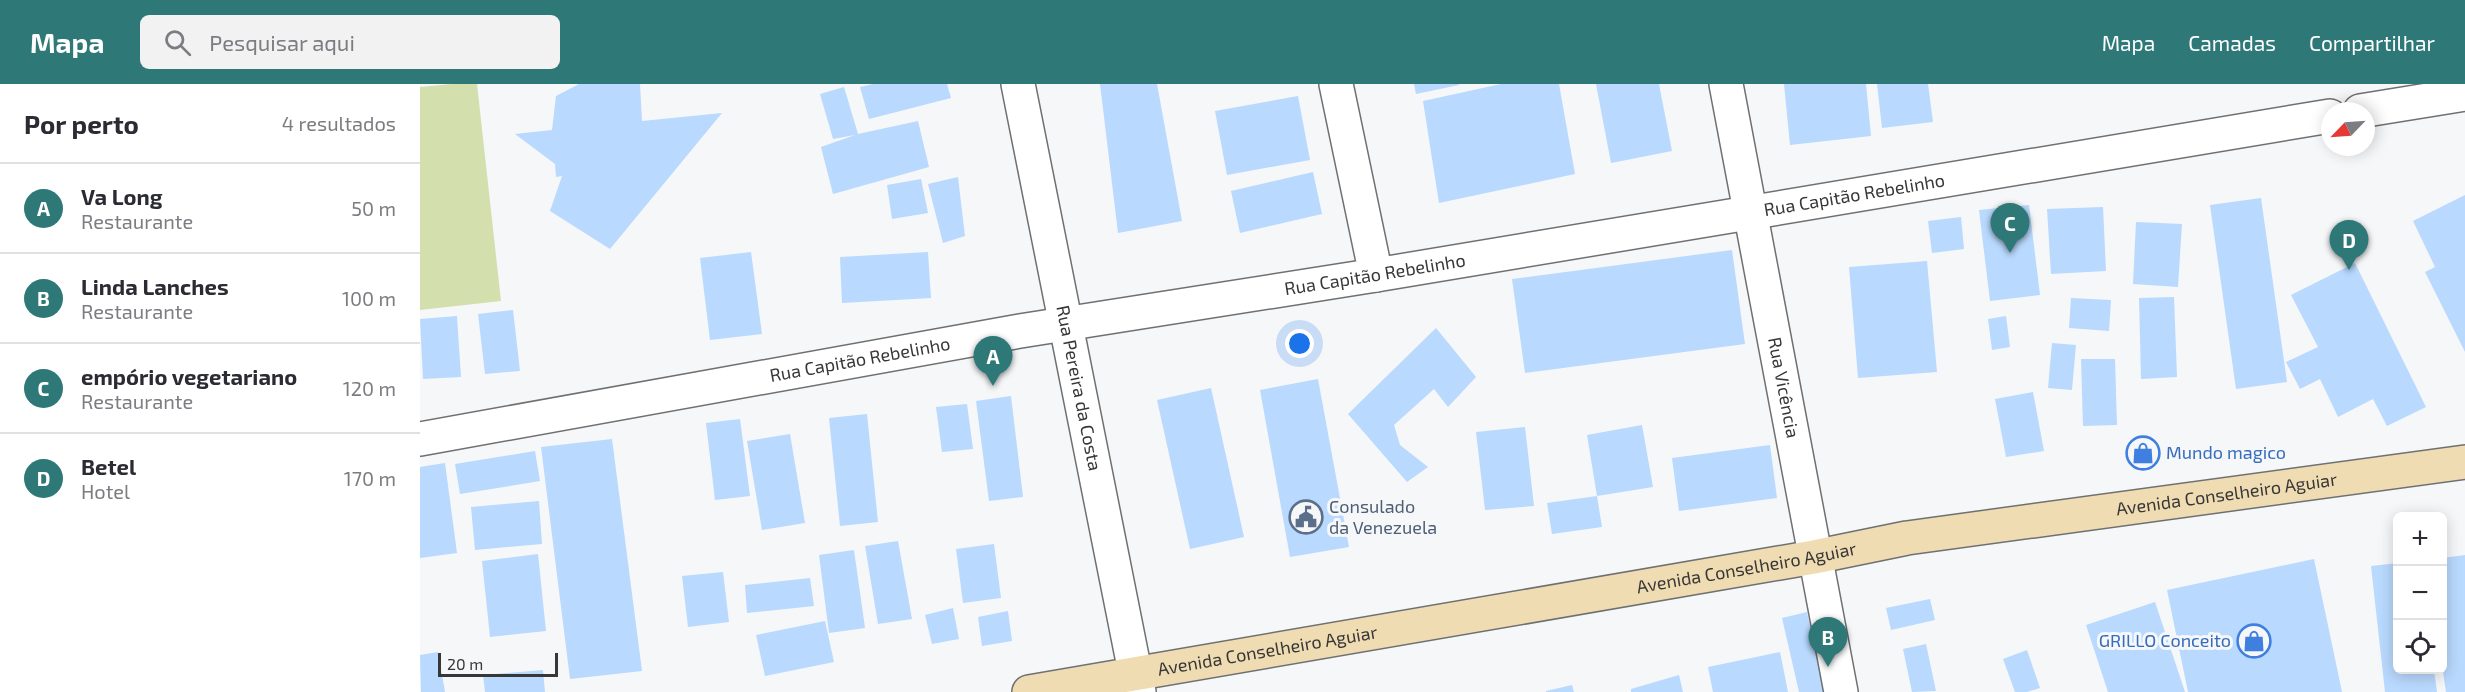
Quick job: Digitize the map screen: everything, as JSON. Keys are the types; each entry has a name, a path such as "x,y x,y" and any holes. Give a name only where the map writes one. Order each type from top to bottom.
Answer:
{"main road":[{"name":"Avenida Conselheiro Aguiar","path":"1029,692 1137,684 1183,665 1814,557 1907,538 2465,462"}],"street":[{"name":"Rua Pereira da Costa","path":"1018,84 1137,684"},
{"path":"1336,84 1376,275"},
{"name":"Rua Vicência","path":"1726,84 1841,692"},
{"path":"2375,109 2465,94"},
{"name":"Rua Capitão Rebelinho","path":"420,439 1065,324 1376,275 2321,117"}],"green space":[{"path":"477,84 501,301 420,310 420,87"}],"building":[{"path":"579,84 640,84 642,121 722,113 610,249 550,211 562,176 556,177 555,164 515,134 552,130 556,96"},
{"path":"873,84 947,84 951,98 869,119 860,87"},
{"path":"1100,84 1157,84 1182,221 1118,233"},
{"path":"1414,84 1459,84 1459,85 1416,94"},
{"path":"1501,84 1559,84 1575,174 1439,203 1423,101"},
{"path":"1596,84 1659,84 1672,151 1611,163"},
{"path":"1784,84 1866,84 1871,136 1790,145"},
{"path":"1877,84 1928,84 1933,122 1882,128"},
{"path":"844,87 858,134 918,121 929,167 833,194 821,147 855,135 833,139 820,94"},
{"path":"1298,96 1310,160 1227,175 1215,111"},
{"path":"1313,172 1322,214 1240,233 1231,191"},
{"path":"958,177 965,236 943,243 928,184"},
{"path":"921,179 928,213 892,219 887,185"},
{"path":"2465,195 2465,352 2425,272 2435,267 2413,221"},
{"path":"2261,198 2287,382 2236,389 2210,205"},
{"path":"2029,205 2040,295 1990,301 1979,210"},
{"path":"2103,207 2106,271 2051,274 2047,209"},
{"path":"1961,217 1964,249 1932,253 1928,221"},
{"path":"2136,222 2182,224 2178,287 2133,284"},
{"path":"1732,250 1745,344 1525,373 1512,279"},
{"path":"751,252 762,334 710,340 700,258"},
{"path":"928,252 931,298 842,303 840,257"},
{"path":"1927,261 1937,372 1858,378 1849,267"},
{"path":"2355,263 2426,407 2387,426 2373,399 2338,417 2320,379 2300,389 2286,362 2318,347 2291,295"},
{"path":"2174,297 2177,377 2141,379 2139,298"},
{"path":"2071,298 2111,300 2109,331 2069,328"},
{"path":"513,310 520,371 485,374 478,314"},
{"path":"457,316 461,377 423,379 420,319"},
{"path":"2006,316 2010,347 1992,350 1988,319"},
{"path":"1436,328 1476,377 1448,407 1434,389 1394,425 1400,445 1428,467 1407,482 1348,414"},
{"path":"2052,343 2076,345 2072,390 2048,388"},
{"path":"2081,359 2115,359 2117,425 2083,426"},
{"path":"1318,379 1349,547 1290,557 1260,390"},
{"path":"1211,388 1244,537 1190,549 1157,400"},
{"path":"2033,392 2044,451 2006,457 1995,399"},
{"path":"1011,396 1023,497 989,501 976,401"},
{"path":"967,404 973,449 942,452 936,407"},
{"path":"867,414 878,522 840,526 829,418"},
{"path":"740,419 750,496 715,500 706,423"},
{"path":"1642,425 1653,487 1597,496 1587,435"},
{"path":"1525,427 1534,506 1485,510 1476,432"},
{"path":"790,434 805,523 762,530 747,441"},
{"path":"612,439 642,671 570,679 541,447"},
{"path":"1770,445 1777,498 1679,511 1672,458"},
{"path":"535,451 540,481 460,494 455,464"},
{"path":"445,463 457,553 420,558 420,467"},
{"path":"1597,496 1602,527 1552,534 1547,503"},
{"path":"539,501 542,544 475,550 471,507"},
{"path":"898,541 912,619 878,624 865,546"},
{"path":"994,544 1001,598 963,603 956,549"},
{"path":"854,550 865,628 829,633 819,555"},
{"path":"538,554 546,631 490,637 482,561"},
{"path":"2465,555 2465,692 2446,692 2443,674 2447,674 2447,557"},
{"name":"GRILLO Conceito","path":"2314,559 2342,692 2188,692 2167,590"},
{"path":"2393,564 2393,674 2435,674 2437,692 2385,692 2371,566"},
{"path":"723,572 729,622 688,627 682,576"},
{"path":"810,578 814,606 747,613 745,585"},
{"path":"1930,599 1935,620 1891,630 1886,608"},
{"path":"2155,602 2185,692 2108,692 2086,625"},
{"path":"953,608 959,639 932,644 925,615"},
{"path":"1008,611 1012,641 982,646 978,617"},
{"path":"1807,612 1825,692 1799,692 1782,618"},
{"path":"825,621 834,662 765,676 756,635"},
{"path":"1926,644 1936,691 1912,692 1903,649"},
{"path":"2027,650 2040,688 2027,692 2015,692 2003,659"},
{"path":"438,652 445,692 421,692 420,655"},
{"path":"1780,652 1788,692 1713,692 1708,667"},
{"path":"543,670 545,692 485,692 483,675"},
{"path":"1679,675 1683,692 1631,692 1631,689"},
{"path":"1572,685 1574,692 1546,692 1546,691"}],"place":[{"name":"empório vegetariano","path":"2010,253"},
{"name":"Betel","path":"2349,270"},
{"name":"Va Long","path":"993,386"},
{"name":"Mundo magico","path":"2143,453"},
{"name":"Consulado da Venezuela","path":"1306,517"},
{"name":"GRILLO Conceito","path":"2254,641"},
{"name":"Linda Lanches","path":"1828,667"}]}
